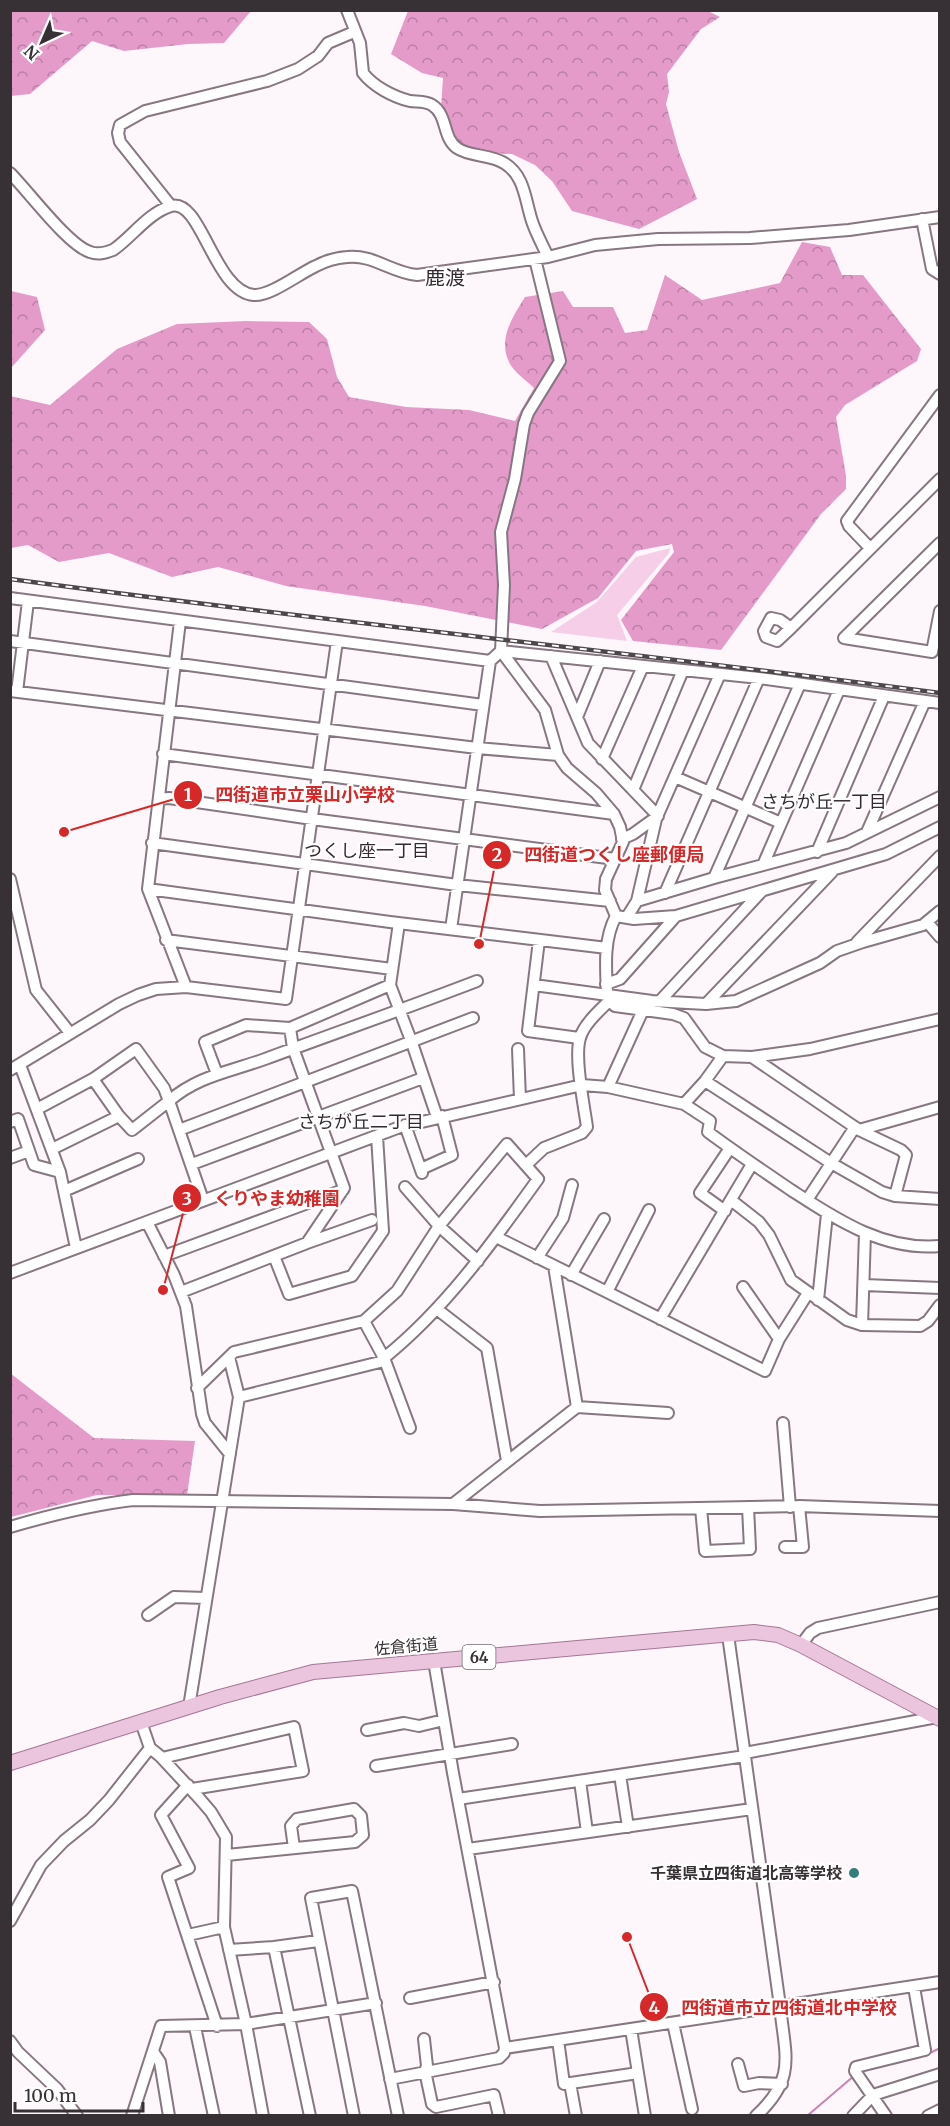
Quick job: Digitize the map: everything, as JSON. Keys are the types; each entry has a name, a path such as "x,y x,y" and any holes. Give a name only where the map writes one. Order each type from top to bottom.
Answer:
{"main road":[{"name":"佐倉街道","path":"10,1763 189,1707 313,1672 767,1633 801,1646 938,1718"}],"street":[{"path":"347,10 360,43 363,73 368,80 408,100 430,104 439,111 456,148 492,157 507,164 520,181 526,195 532,223 548,257"},
{"path":"171,206 120,142 117,133 120,125 145,111 267,81 298,69 318,56 328,43 354,32"},
{"path":"10,172 74,243 95,254 113,250 152,218 171,206 180,206 193,217 221,271 237,288 255,295 265,293 316,265 348,257 376,261 417,275 548,257 595,245 658,239 761,237 849,230 939,217"},
{"path":"921,219 932,269 939,274"},
{"path":"535,259 560,361 528,412 501,532 504,585 501,651 545,710 558,754 567,768 596,793 614,814 620,827 622,839 606,879 605,890 610,902 621,917 634,919 676,916 886,854 939,826"},
{"path":"870,548 847,521 939,395"},
{"path":"790,628 939,479"},
{"path":"939,543 844,638 932,652 939,611"},
{"path":"10,598 490,662"},
{"path":"28,601 14,692 324,731 477,748 558,754"},
{"path":"180,621 148,890 186,987"},
{"path":"10,641 483,705"},
{"path":"76,1248 60,1172 37,1109 15,1067 138,995 156,989 186,987 286,999 337,641"},
{"path":"501,651 759,678 939,703"},
{"path":"451,930 490,662 501,651"},
{"path":"551,656 588,743 658,816"},
{"path":"577,717 600,661"},
{"path":"602,759 643,666"},
{"path":"633,790 683,670"},
{"path":"637,901 658,816 720,674"},
{"path":"665,893 759,678"},
{"path":"714,878 800,684"},
{"path":"764,865 838,690"},
{"path":"817,852 884,696"},
{"path":"867,832 925,701"},
{"path":"163,754 614,814"},
{"path":"675,777 781,824"},
{"path":"939,797 846,843 637,901 609,929 607,948 607,993 615,1006 673,1014 684,1018 705,1047 723,1056 753,1057 810,1049 939,1019"},
{"path":"159,799 169,798 615,859"},
{"path":"622,839 658,816"},
{"path":"152,843 457,885 610,902"},
{"path":"855,945 939,856"},
{"path":"706,1004 834,870"},
{"path":"10,879 36,990 70,1033"},
{"path":"148,890 607,948"},
{"path":"659,1002 762,891"},
{"path":"526,1164 544,1148 582,1133 587,1127 579,1077 579,1038 607,993 676,916"},
{"path":"534,985 607,993 659,1002 706,1004 736,1001 820,963 837,951 935,917 939,937"},
{"path":"399,923 390,985 452,1155 422,1172 405,1125"},
{"path":"166,940 392,969"},
{"path":"539,940 528,1031 579,1038"},
{"path":"93,1079 119,1116 132,1130 185,1088 217,1074 400,1011 477,981"},
{"path":"217,1074 205,1042 246,1025 290,1028 390,985"},
{"path":"608,1087 643,1010"},
{"path":"179,1130 473,1018"},
{"path":"290,1028 292,1048 344,1188 307,1243"},
{"path":"37,1109 93,1079 136,1049 164,1088 203,1200"},
{"path":"518,1049 520,1099"},
{"path":"684,1104 723,1056"},
{"path":"753,1057 857,1128 901,1150 906,1155 895,1196"},
{"path":"192,1164 423,1078"},
{"path":"705,1081 831,1163 882,1192 895,1196 939,1199"},
{"path":"10,1273 405,1125 582,1086 608,1087 684,1104 710,1121 708,1132 827,1214 866,1233 917,1246 939,1246"},
{"path":"807,1200 857,1128 939,1107"},
{"path":"52,1149 119,1116"},
{"path":"10,1122 18,1119 34,1165 60,1172"},
{"path":"274,1256 289,1294 352,1276 358,1270 383,1231 377,1136"},
{"path":"197,1388 234,1352 364,1321 397,1291 439,1226 507,1144 538,1179 478,1261 438,1310 380,1362 239,1397"},
{"path":"725,1211 700,1193 730,1148"},
{"path":"10,1158 29,1151"},
{"path":"64,1191 138,1159"},
{"path":"660,1319 752,1164"},
{"path":"537,1258 563,1218 572,1185"},
{"path":"405,1187 439,1226 478,1261"},
{"path":"164,1256 343,1190"},
{"path":"731,1200 759,1222 769,1235 791,1280 847,1320 862,1325 920,1326 928,1321 939,1305"},
{"path":"607,1292 649,1210"},
{"path":"818,1300 827,1214"},
{"path":"571,1275 604,1219"},
{"path":"181,1292 372,1220"},
{"path":"147,1222 186,1306 201,1414 206,1424 231,1454"},
{"path":"862,1325 866,1233"},
{"path":"496,1237 765,1371 779,1339 808,1293"},
{"path":"554,1266 577,1407"},
{"path":"864,1286 939,1288"},
{"path":"742,1287 779,1339"},
{"path":"438,1310 487,1347 507,1461"},
{"path":"364,1321 384,1358 410,1428"},
{"path":"189,1707 239,1397 230,1357"},
{"path":"453,1504 577,1407 668,1413"},
{"path":"783,1424 794,1507 803,1547 786,1547"},
{"path":"10,1527 100,1504 133,1500 453,1504 540,1511 794,1507 939,1511"},
{"path":"701,1508 705,1551 750,1549 748,1507"},
{"path":"148,1615 174,1597 206,1598"},
{"path":"801,1646 810,1633 818,1628 939,1602"},
{"path":"728,1635 780,2006 786,2067 782,2084 769,2103 756,2115"},
{"path":"390,2079 499,2058 505,2048 434,1661"},
{"path":"458,1799 745,1754 938,1718"},
{"path":"367,1730 404,1723 419,1726 444,1720"},
{"path":"141,1722 150,1748 190,1787 222,1828 226,1837 224,1928 246,2024 263,2115"},
{"path":"162,1758 294,1727 303,1770 190,1787 161,1815 189,1868 168,1877 217,2026"},
{"path":"376,1766 512,1744"},
{"path":"10,1921 41,1865 109,1800 150,1748"},
{"path":"620,1775 628,1827"},
{"path":"580,1781 587,1832"},
{"path":"227,1855 355,1842 363,1835 361,1816 354,1809 297,1819 291,1826 294,1848"},
{"path":"468,1849 752,1809"},
{"path":"354,2115 311,1898 352,1891 398,2115"},
{"path":"188,1935 224,1928"},
{"path":"229,1950 318,1941"},
{"path":"274,1947 310,2115"},
{"path":"410,1998 494,1982"},
{"path":"505,2048 939,1982"},
{"path":"886,2115 857,2073 856,2067 925,2050 914,1987"},
{"path":"130,2115 154,2053 161,2026 246,2024 289,2019 376,2003"},
{"path":"673,2022 692,2109"},
{"path":"195,2027 214,2115"},
{"path":"631,2029 645,2115"},
{"path":"424,2039 427,2066 425,2071 432,2104 437,2111 494,2095 499,2115"},
{"path":"558,2040 564,2084 638,2073"},
{"path":"10,2041 18,2052 57,2089 77,2115"},
{"path":"154,2053 160,2062 169,2115"},
{"path":"738,2064 744,2086 759,2083 782,2084"},
{"path":"853,2115 873,2095 939,2074"},
{"path":"570,2083 576,2115"},
{"path":"928,2115 939,2110"}],"shaded area":[{"path":"670,548 669,553 617,615 627,641 551,632 597,602 636,557"}],"green space":[{"path":"10,11 251,11 224,43 188,44 124,51 92,41 30,94 11,96"},
{"path":"408,11 708,11 720,17 701,29 667,74 669,92 666,104 679,152 697,199 639,229 572,211 552,181 535,165 512,154 475,152 446,142 440,123 443,78 422,73 391,54"},
{"path":"802,242 830,247 842,275 863,275 921,349 917,361 845,405 836,417 846,489 821,514 721,650 633,641 621,620 674,552 672,544 636,551 598,598 542,629 425,606 286,586 218,567 172,577 109,553 59,562 28,545 11,548 10,396 50,405 117,349 177,324 246,321 309,322 327,339 337,377 349,397 406,407 469,410 515,421 534,388 512,367 506,355 505,346 508,329 525,297 563,291 573,307 613,307 625,333 647,330 665,275 702,300 780,283"},
{"path":"11,291 37,297 45,330 11,368"},
{"path":"10,1373 94,1438 195,1441 187,1495 97,1495 11,1517"}],"waterway":[{"path":"926,2055 940,2048"},
{"path":"807,2116 855,2075"}],"railway":[{"path":"10,579 940,693"}],"place":[{"name":"四街道市立栗山小学校","path":"64,832"},
{"name":"四街道つくし座郵便局","path":"479,944"},
{"name":"くりやま幼稚園","path":"163,1290"},
{"name":"千葉県立四街道北高等学校","path":"854,1873"},
{"name":"四街道市立四街道北中学校","path":"627,1937"}],"district":[{"name":"鹿渡","path":"445,277"},
{"name":"さちが丘一丁目","path":"824,801"},
{"name":"つくし座一丁目","path":"367,850"},
{"name":"さちが丘二丁目","path":"361,1121"}]}
